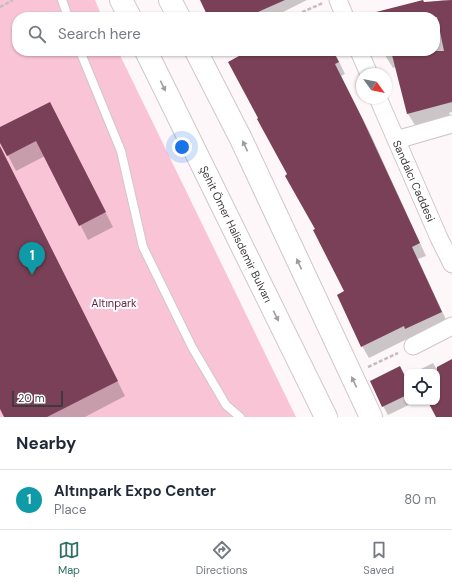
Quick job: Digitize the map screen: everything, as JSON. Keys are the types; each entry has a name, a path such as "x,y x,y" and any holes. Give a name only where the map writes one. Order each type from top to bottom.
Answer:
{"highway":[{"path":"121,0 127,12"},
{"path":"170,0 176,12"},
{"name":"Şehit Ömer Halisdemir Bulvarı","path":"148,56 326,417"},
{"path":"199,56 241,139 371,417"}],"street":[{"path":"338,0 343,12"},
{"path":"361,56 366,68"},
{"name":"Sandalcı Caddesi","path":"381,104 439,238 452,264"},
{"path":"396,140 452,124"},
{"path":"413,346 452,326"}],"lane":[{"path":"62,0 66,12"},
{"path":"82,56 120,151 143,247 192,347 226,404 240,417"}],"path":[{"path":"0,10 1,6 13,0"},
{"path":"302,12 328,0"},
{"path":"351,375 413,346"}],"green space":[{"name":"Altınpark","path":"0,0 95,0 100,12 12,12 12,56 120,56 296,417 0,417"}],"building":[{"path":"200,0 285,0 258,12 206,12"},
{"path":"423,0 424,2 452,0 452,102 407,114 392,56 440,56 440,51 444,51 440,32 440,12 376,12"},
{"path":"239,56 336,56 339,62 335,64 363,120 420,243 412,247 442,312 405,329 404,326 361,347 337,295 344,291 313,230 315,229 285,176 287,174 228,62"},
{"path":"50,102 106,212 79,226 36,141 7,156 0,143 0,127"},
{"path":"0,146 118,381 47,417 4,417 0,409"},
{"path":"452,359 452,417 436,417 430,405 440,405 440,369 437,369 437,367"},
{"path":"400,366 404,374 404,396 382,407 370,381"}],"place":[{"name":"Altınpark Expo Center","path":"32,275"}]}
